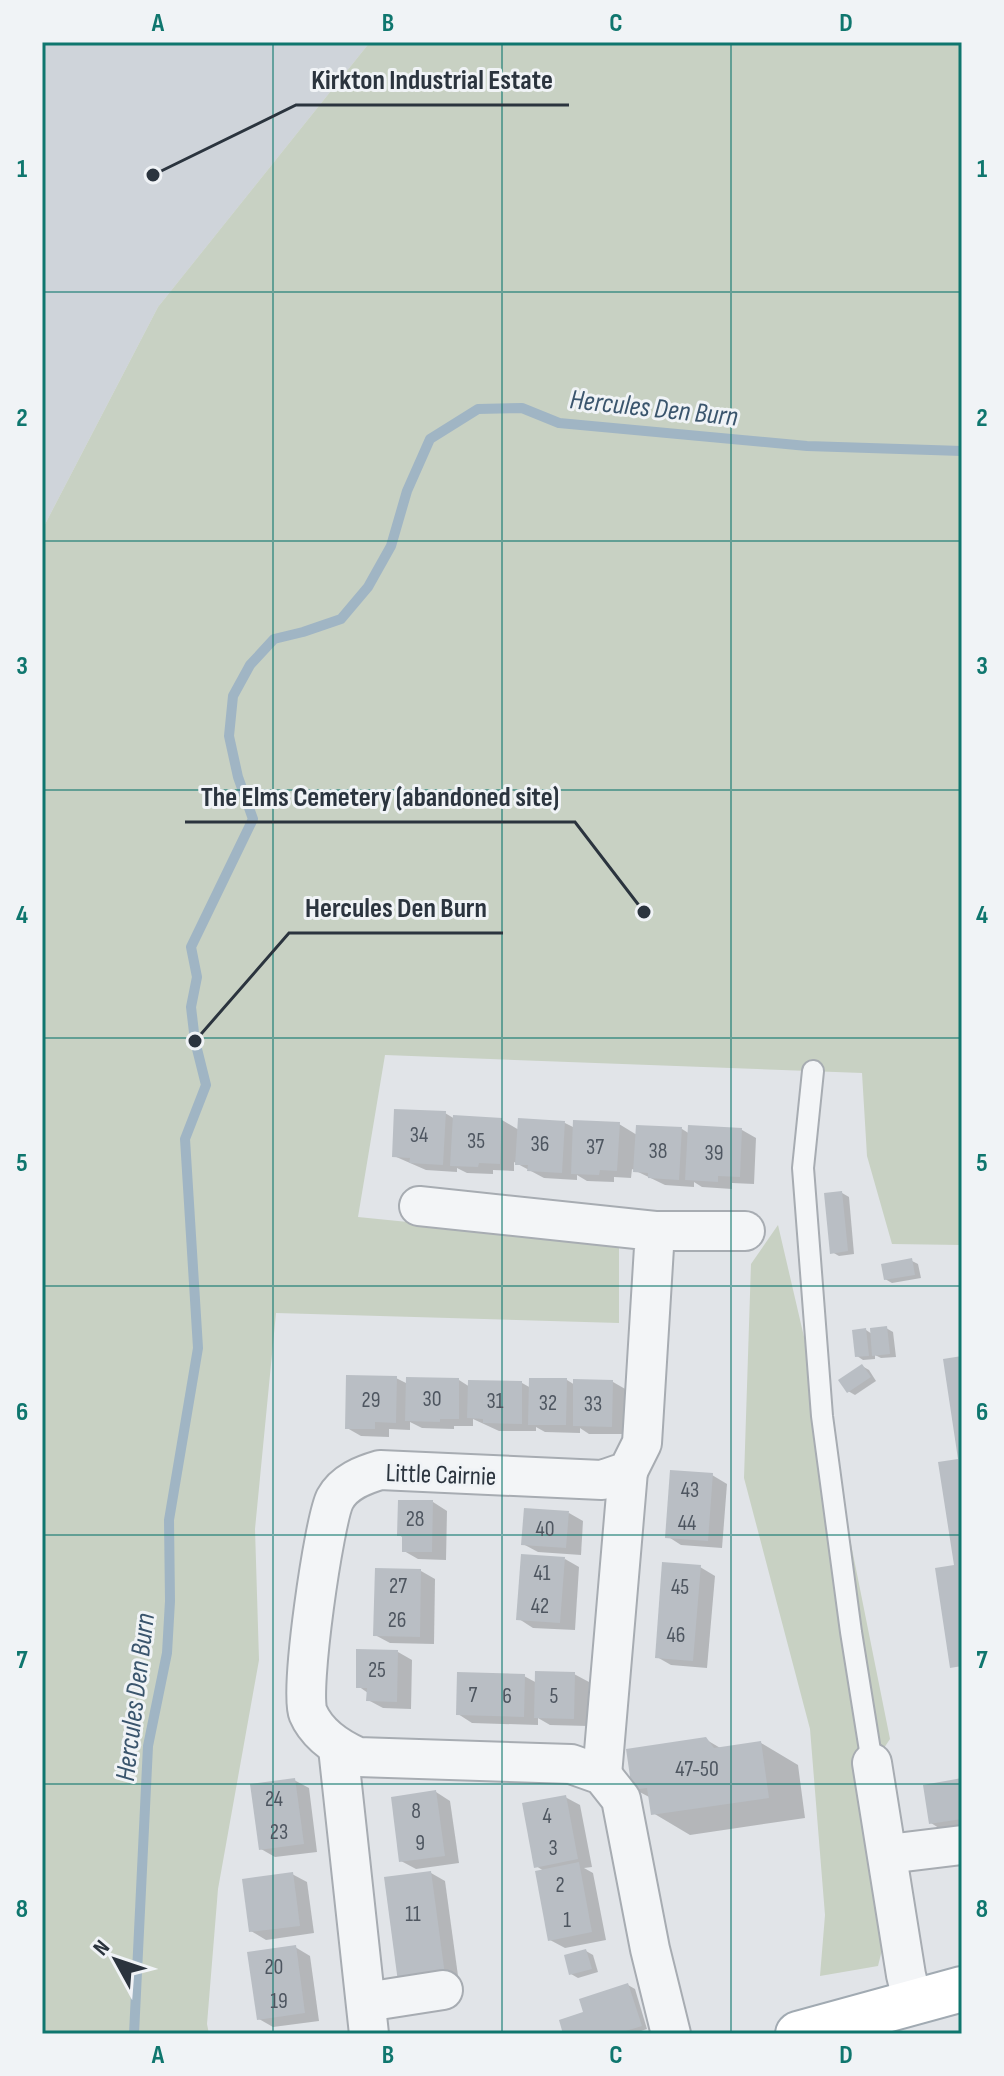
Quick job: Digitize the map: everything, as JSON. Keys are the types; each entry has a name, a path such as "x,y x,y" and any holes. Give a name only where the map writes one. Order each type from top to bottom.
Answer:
{"main road":[{"path":"798,2034 962,1989"}],"street":[{"path":"419,1206 655,1231 745,1231"},
{"path":"602,1775 628,1471 642,1443 655,1231"},
{"name":"Little Cairnie","path":"338,1748 306,1712 305,1681 327,1524 335,1497 357,1477 380,1470 602,1480 628,1471"},
{"path":"338,1748 358,1757 571,1764 602,1775 621,1799 650,1949 671,2034"},
{"path":"338,1748 368,2018 443,1990"},
{"path":"872,1763 913,2003"},
{"path":"888,1854 962,1845"}],"lane":[{"path":"813,1071 803,1168 822,1416 872,1763"}],"shaded area":[{"path":"42,42 370,42 158,307 42,530"}],"green space":[{"path":"370,42 962,42 962,1245 892,1244 867,1156 862,1073 385,1055 358,1217 619,1243 619,1323 276,1313 255,1529 259,1660 218,1889 207,2024 209,2034 42,2034 42,530 158,307"},
{"path":"778,1225 844,1509 890,1739 868,1772 889,1922 878,1966 820,1976 825,1915 810,1729 744,1478 751,1264"}],"building":[{"path":"394,1109 446,1111 443,1165 409,1163 410,1158 392,1157"},
{"path":"453,1115 502,1118 500,1164 450,1166"},
{"path":"518,1118 565,1121 562,1173 527,1171 528,1165 515,1165"},
{"path":"573,1120 620,1122 617,1171 600,1170 599,1175 571,1174"},
{"path":"636,1125 682,1127 679,1180 648,1178 648,1173 633,1172"},
{"path":"688,1125 742,1128 740,1177 718,1176 718,1182 685,1180"},
{"path":"842,1191 848,1251 830,1254 824,1193"},
{"path":"912,1258 915,1275 884,1280 881,1264"},
{"path":"887,1326 890,1354 872,1356 870,1328"},
{"path":"866,1328 869,1356 855,1357 852,1330"},
{"path":"962,1356 962,1666 950,1668 935,1568 954,1565 938,1462 958,1459 943,1359"},
{"path":"862,1364 871,1377 847,1393 838,1380"},
{"path":"346,1375 397,1376 396,1423 375,1422 375,1429 345,1429"},
{"path":"406,1377 459,1378 459,1419 405,1421"},
{"path":"529,1378 567,1378 566,1425 528,1425"},
{"path":"573,1379 613,1380 612,1427 573,1426"},
{"path":"468,1380 522,1381 522,1424 483,1423 483,1419 467,1418"},
{"path":"670,1470 713,1473 708,1541 665,1538"},
{"path":"398,1500 433,1500 432,1552 402,1552 402,1536 397,1536"},
{"path":"524,1508 569,1511 566,1548 521,1545"},
{"path":"521,1554 565,1557 560,1623 516,1620"},
{"path":"662,1562 701,1565 693,1661 655,1658"},
{"path":"375,1568 421,1569 420,1637 373,1636"},
{"path":"356,1649 398,1650 397,1702 366,1701 367,1688 356,1688"},
{"path":"535,1671 575,1672 574,1719 534,1718"},
{"path":"457,1672 525,1674 524,1717 456,1715"},
{"path":"706,1737 714,1748 761,1741 769,1798 651,1815 647,1788 632,1790 626,1749"},
{"path":"295,1778 304,1844 259,1850 250,1784"},
{"path":"962,1778 962,1819 929,1824 923,1785"},
{"path":"436,1790 445,1856 399,1862 391,1797"},
{"path":"566,1795 578,1859 534,1868 522,1803"},
{"path":"579,1862 592,1932 548,1941 535,1871"},
{"path":"431,1871 445,1975 398,1982 384,1877"},
{"path":"293,1872 300,1926 249,1932 242,1879"},
{"path":"296,1945 305,2013 257,2020 247,1952"},
{"path":"586,1949 592,1969 569,1975 564,1955"},
{"path":"628,1983 642,2026 616,2034 563,2034 559,2020 583,2012 579,1999"}],"waterway":[{"name":"Hercules Den Burn","path":"134,2034 148,1746 167,1653 169,1520 198,1348 185,1139 206,1085 195,1041 191,1007 197,977 191,947 253,819 238,777 229,736 233,696 250,665 274,639 341,619 368,587 391,546 407,491 430,439 478,409 522,408 559,423 807,446 962,451"}],"place":[{"name":"Kirkton Industrial Estate","path":"153,175"},
{"name":"The Elms Cemetery (abandoned site)","path":"644,912"},
{"name":"Hercules Den Burn","path":"195,1041"}]}
